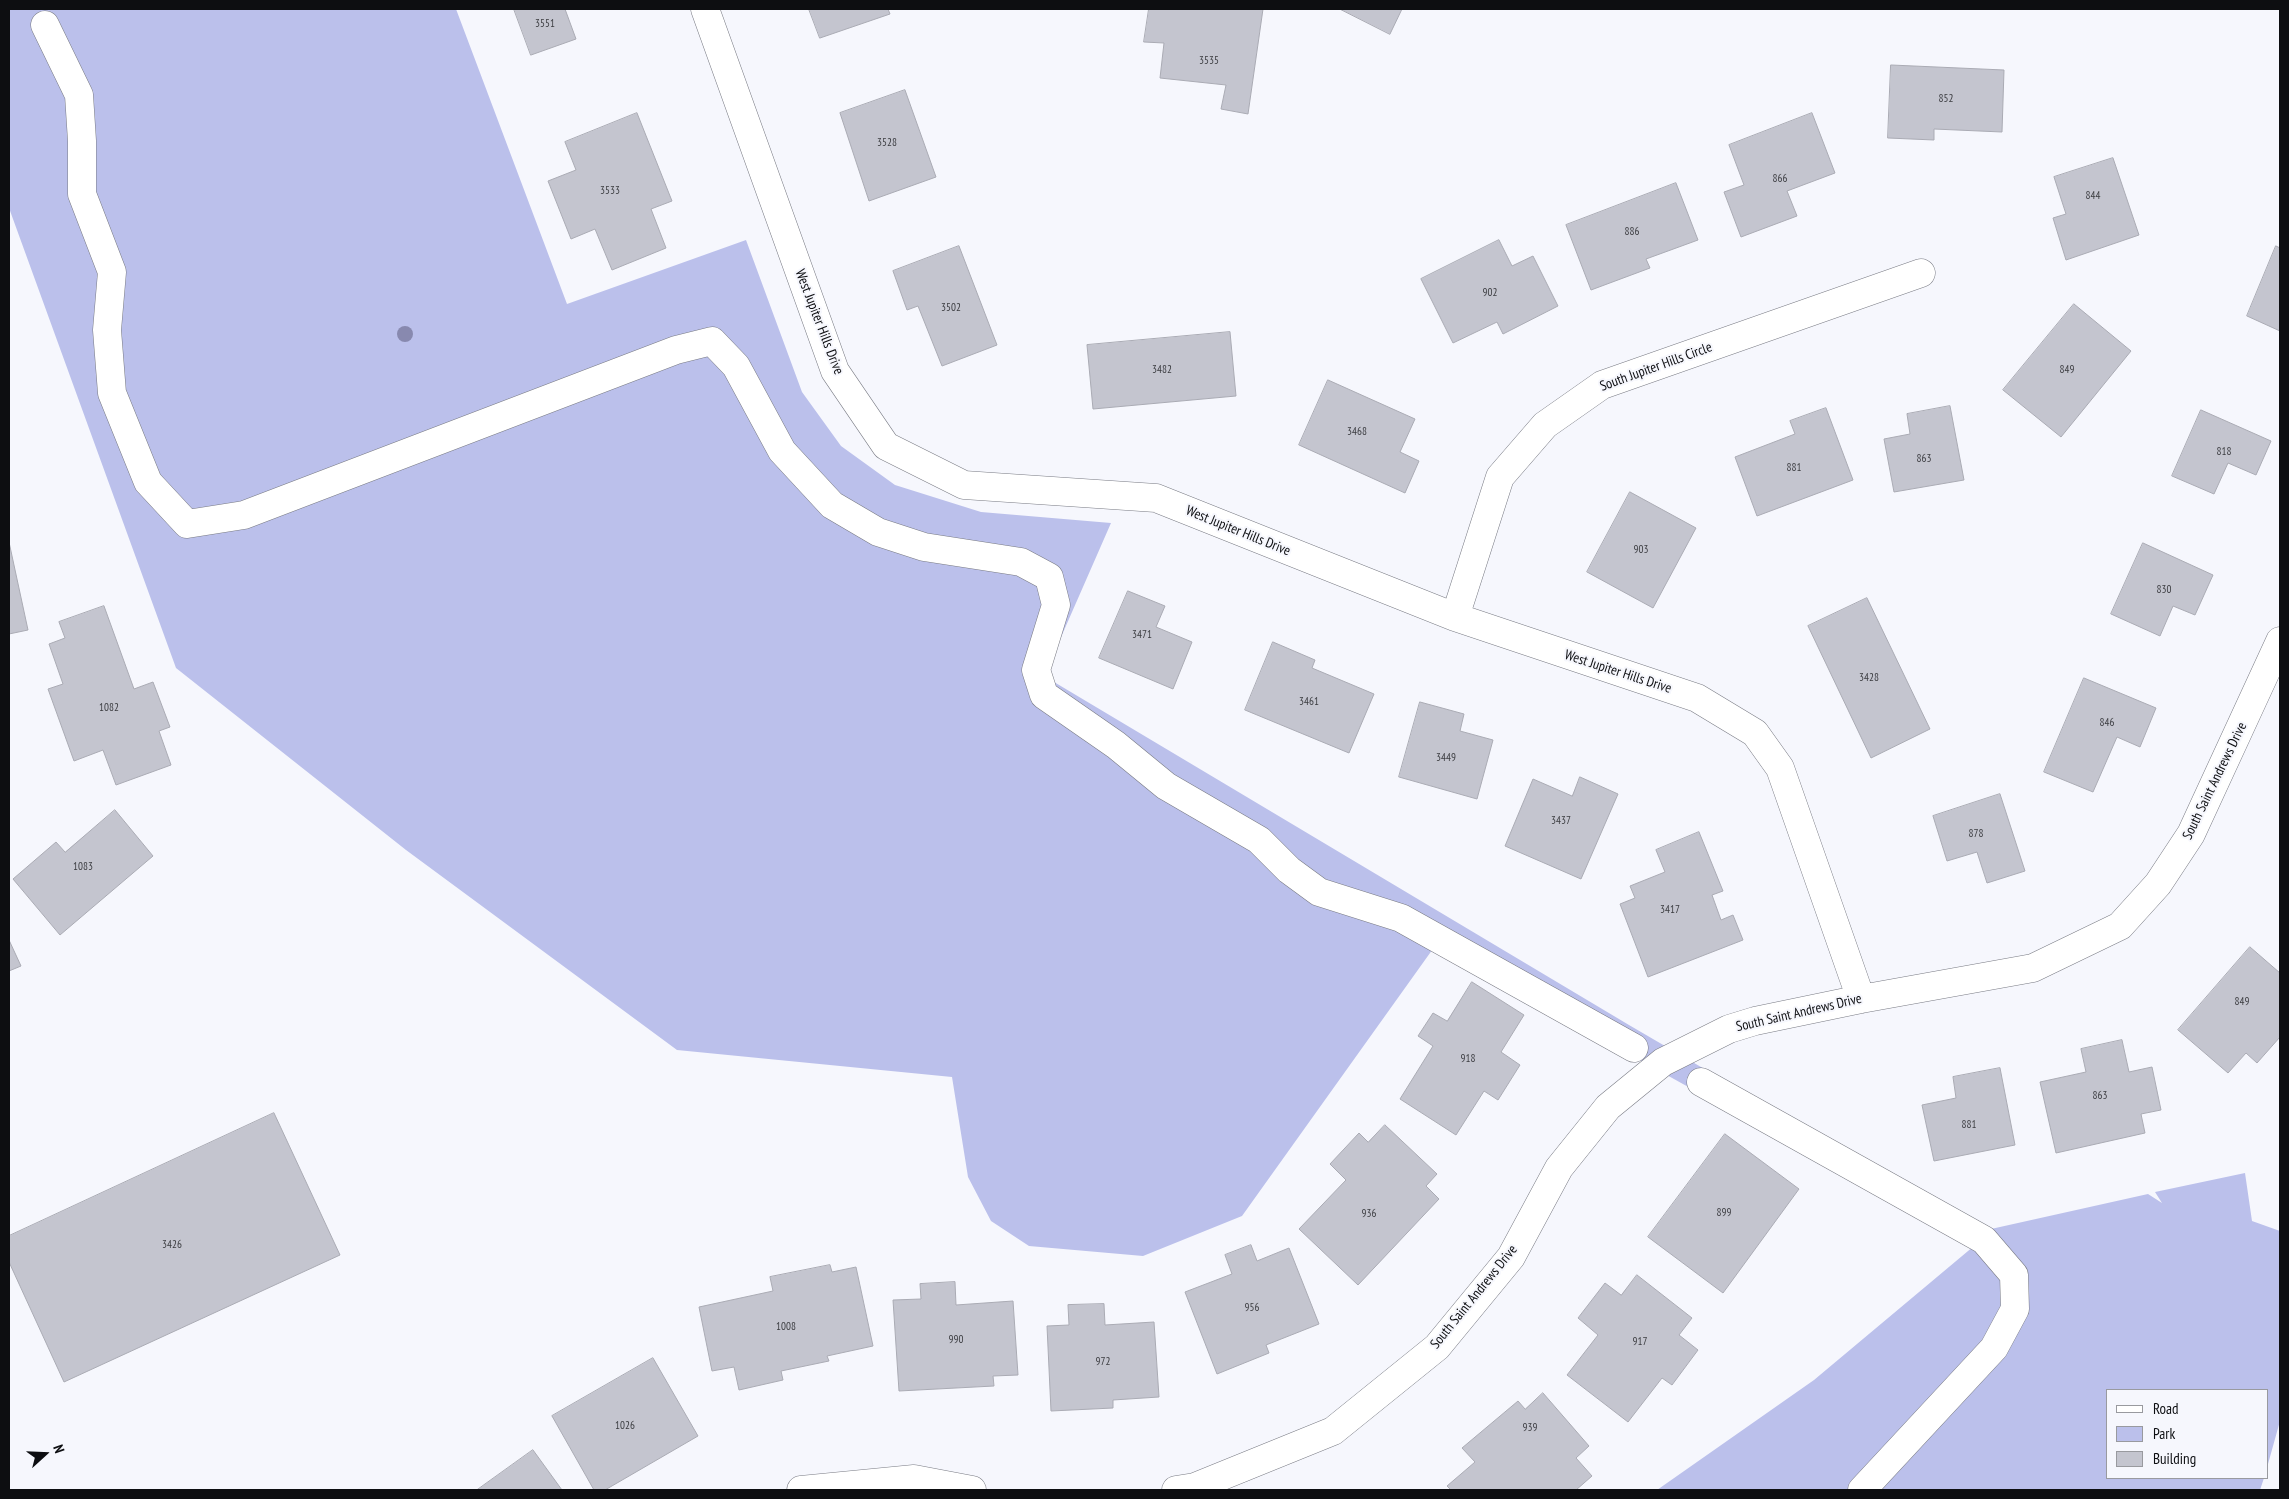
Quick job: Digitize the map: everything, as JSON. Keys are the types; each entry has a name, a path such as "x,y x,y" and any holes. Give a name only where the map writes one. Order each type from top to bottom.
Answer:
{"street":[{"name":"West Jupiter Hills Drive","path":"705,9 835,372 886,446 964,485 1156,498 1455,617 1697,698 1755,733 1780,768 1861,999"},
{"path":"45,25 78,94 82,141 82,194 112,272 107,330 112,393 148,482 187,524 244,514 676,350 712,341 736,366 782,451 832,505 878,532 924,547 1021,562 1049,577 1056,605 1036,670 1044,696 1116,745 1166,786 1259,840 1289,870 1319,892 1401,918 1634,1048"},
{"name":"South Jupiter Hills Circle","path":"1455,617 1500,476 1545,425 1602,385 1922,273"},
{"name":"South Saint Andrews Drive","path":"1176,1490 1195,1487 1333,1431 1436,1347 1511,1257 1559,1168 1608,1107 1663,1062 1729,1029 1861,999 2033,968 2120,926 2158,884 2191,834 2280,641"},
{"path":"1701,1082 1984,1240 2014,1275 2015,1309 1994,1348 1862,1490"},
{"path":"802,1490 914,1479 972,1490"}],"green space":[{"path":"9,9 456,9 567,304 746,240 802,392 841,446 895,485 981,512 1111,523 1044,676 1629,1025 1982,1231 2148,1194 2162,1203 2155,1192 2245,1173 2252,1221 2280,1231 2280,1421 2269,1460 2269,1389 2106,1389 2106,1479 2264,1479 2260,1490 1657,1490 1814,1380 1974,1246 1435,946 1242,1216 1143,1256 1029,1246 991,1221 968,1177 952,1077 677,1050 406,850 176,668 9,208"}],"building":[{"path":"514,9 565,9 576,39 531,55"},
{"path":"809,9 888,9 890,14 820,38"},
{"path":"1149,9 1263,9 1248,114 1221,109 1226,85 1160,78 1164,43 1144,42"},
{"path":"1340,9 1402,9 1390,34"},
{"path":"1891,65 2004,70 2002,132 1934,129 1934,140 1888,138"},
{"path":"905,90 936,177 869,201 840,113"},
{"path":"637,113 672,201 651,209 666,248 612,270 595,229 571,239 548,181 576,170 565,142"},
{"path":"1812,113 1835,173 1787,191 1797,216 1741,237 1724,192 1744,185 1729,145"},
{"path":"2113,158 2139,235 2066,260 2053,218 2066,214 2054,177"},
{"path":"1676,183 1698,240 1646,259 1650,268 1591,290 1566,225"},
{"path":"1499,240 1512,266 1533,256 1558,306 1503,334 1497,322 1453,343 1421,279"},
{"path":"959,246 997,345 942,366 918,306 907,310 893,271"},
{"path":"2276,246 2280,248 2280,331 2247,316"},
{"path":"2074,304 2131,351 2061,437 2003,390"},
{"path":"1230,332 1236,396 1093,409 1087,345"},
{"path":"1328,380 1415,419 1400,452 1419,461 1405,493 1299,445"},
{"path":"1950,406 1964,480 1894,492 1884,439 1910,434 1907,414"},
{"path":"1826,408 1853,480 1757,516 1735,457 1795,434 1790,421"},
{"path":"2201,410 2271,441 2256,475 2228,463 2214,494 2172,476"},
{"path":"1630,492 1696,528 1653,608 1587,572"},
{"path":"9,542 28,630 9,634"},
{"path":"2143,543 2213,575 2195,615 2173,606 2160,636 2111,614"},
{"path":"1128,591 1165,606 1156,627 1192,642 1173,689 1099,658"},
{"path":"1867,598 1930,729 1871,758 1808,626"},
{"path":"104,606 134,689 153,682 170,727 159,731 171,765 116,785 103,750 74,761 48,689 63,684 49,644 65,638 59,622"},
{"path":"1273,642 1315,660 1312,668 1374,694 1349,753 1245,710"},
{"path":"2084,678 2156,708 2140,747 2117,737 2093,792 2044,772"},
{"path":"1420,702 1464,714 1460,731 1493,740 1477,799 1399,777"},
{"path":"1580,777 1618,794 1581,879 1505,846 1533,779 1572,796"},
{"path":"2000,794 2025,871 1987,883 1977,852 1947,861 1933,816"},
{"path":"115,810 153,856 60,935 13,879 56,842 65,852"},
{"path":"1699,832 1723,891 1712,895 1721,920 1733,915 1743,940 1648,977 1620,904 1635,898 1630,886 1665,872 1656,850"},
{"path":"9,940 21,966 9,971"},
{"path":"2250,947 2280,973 2280,1037 2257,1063 2246,1053 2228,1073 2178,1030"},
{"path":"1472,982 1524,1015 1501,1052 1520,1065 1498,1100 1484,1091 1456,1135 1400,1099 1433,1046 1418,1036 1433,1013 1447,1021"},
{"path":"2122,1040 2129,1072 2152,1067 2161,1110 2141,1114 2145,1133 2056,1153 2040,1082 2086,1072 2081,1049"},
{"path":"2000,1068 2015,1145 1934,1161 1922,1105 1956,1098 1953,1077"},
{"path":"274,1113 340,1255 64,1382 9,1262 9,1236"},
{"path":"1385,1125 1437,1174 1426,1186 1439,1199 1358,1285 1299,1229 1346,1180 1330,1164 1359,1133 1368,1142"},
{"path":"1725,1134 1799,1189 1723,1293 1648,1237"},
{"path":"1251,1245 1257,1261 1289,1248 1319,1324 1266,1345 1269,1353 1217,1374 1185,1292 1232,1274 1225,1255"},
{"path":"830,1265 832,1272 856,1267 873,1346 827,1356 829,1361 781,1371 783,1380 739,1390 734,1367 712,1371 699,1307 773,1291 770,1277"},
{"path":"1637,1275 1692,1318 1679,1335 1698,1350 1672,1385 1662,1378 1628,1422 1567,1375 1598,1335 1578,1318 1605,1283 1621,1295"},
{"path":"955,1282 956,1305 1013,1301 1018,1375 993,1376 994,1386 899,1391 893,1300 921,1299 920,1284"},
{"path":"1104,1304 1105,1325 1154,1322 1159,1397 1113,1400 1113,1408 1051,1411 1047,1326 1069,1325 1068,1305"},
{"path":"653,1358 698,1436 605,1490 594,1490 552,1416"},
{"path":"1543,1393 1589,1446 1576,1458 1592,1476 1576,1490 1451,1490 1447,1486 1475,1462 1462,1448 1518,1401 1525,1409"},
{"path":"533,1450 562,1490 477,1490"}]}
